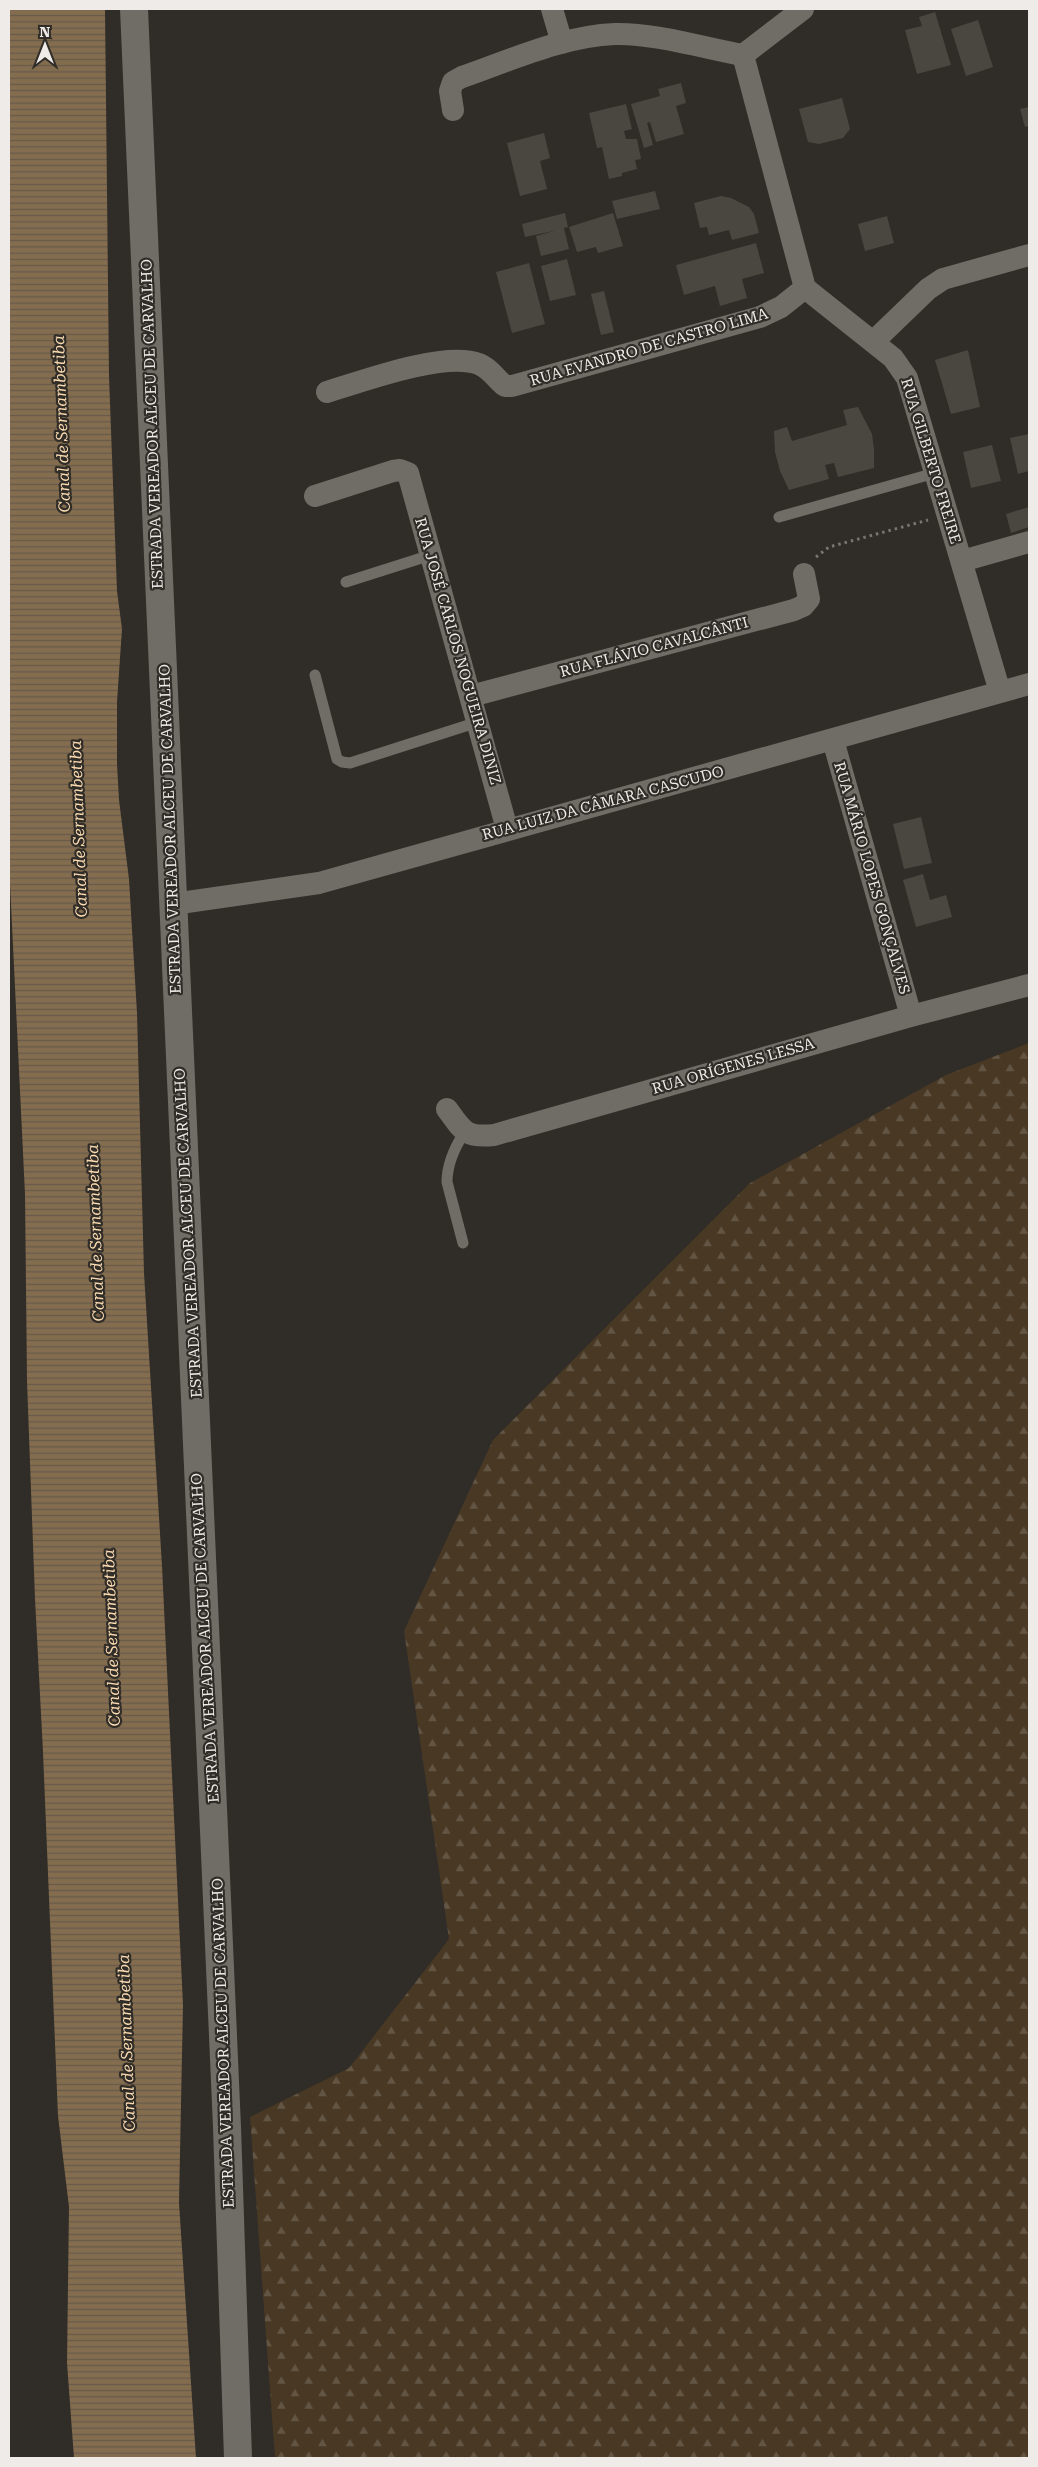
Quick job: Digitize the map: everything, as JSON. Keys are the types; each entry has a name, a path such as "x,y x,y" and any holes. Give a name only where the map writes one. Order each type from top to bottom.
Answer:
{"street":[{"name":"ESTRADA VEREADOR ALCEU DE CARVALHO","path":"134,9 227,2127 238,2458"},
{"path":"552,9 562,43"},
{"path":"453,110 450,91 453,82 462,76 562,43 591,36 631,35 743,55 803,9"},
{"path":"743,55 805,288"},
{"path":"874,341 928,289 943,280 1029,256"},
{"name":"RUA GILBERTO FREIRE","path":"805,288 874,341 893,358 907,378 1000,692"},
{"name":"RUA EVANDRO DE CASTRO LIMA","path":"327,392 413,367 452,362 477,364 493,371 505,386 512,386 760,317 781,307 805,288"},
{"name":"RUA JOSÉ CARLOS NOGUEIRA DINIZ","path":"315,496 392,471 400,470 408,473 507,829"},
{"path":"962,561 1029,542"},
{"name":"RUA FLÁVIO CAVALCÂNTI","path":"471,696 794,610 802,606 809,598 804,574"},
{"name":"RUA LUIZ DA CÂMARA CASCUDO","path":"173,904 319,883 1029,684"},
{"name":"RUA MÁRIO LOPES GONÇALVES","path":"833,740 911,1016"},
{"name":"RUA ORÍGENES LESSA","path":"464,1133 476,1137 494,1135 911,1016 1029,985"},
{"path":"447,1110 464,1133"}],"lane":[{"path":"779,516 935,473"},
{"path":"346,582 431,555"},
{"path":"315,674 337,759 342,762 350,763 478,722"},
{"path":"463,1243 447,1182 447,1174 456,1146 464,1133"}],"path":[{"path":"804,574 817,556 829,547 948,515"}],"green space":[{"path":"1029,1043 1029,2458 275,2458 250,2117 349,2068 449,1939 404,1631 493,1440 750,1183 946,1075"}],"water":[{"name":"Canal de Sernambetiba","path":"9,9 105,9 109,376 117,591 122,629 117,702 117,764 119,800 129,879 137,1013 144,1273 162,1566 183,2005 179,2203 196,2458 74,2458 67,2363 69,2207 58,2116 27,1381 25,1194 9,863"}],"building":[{"path":"935,12 951,65 917,74 905,30 922,26 919,17"},
{"path":"978,20 993,67 966,76 951,29"},
{"path":"681,83 686,103 676,106 684,134 656,142 650,122 647,123 653,145 644,148 631,104 660,96 658,89"},
{"path":"842,98 850,129 843,138 819,144 808,142 799,109"},
{"path":"626,104 632,129 624,131 626,139 637,139 641,159 635,160 637,169 622,173 622,176 609,179 602,147 597,148 589,113"},
{"path":"1029,107 1029,126 1025,127 1020,109"},
{"path":"544,133 550,158 540,161 547,189 520,196 507,143"},
{"path":"655,191 660,209 617,219 612,201"},
{"path":"721,196 731,198 749,207 754,214 759,233 732,240 729,230 709,235 707,227 700,228 694,203"},
{"path":"565,213 568,227 564,228 569,249 541,256 536,236 554,231 525,237 522,224"},
{"path":"613,213 623,246 598,253 596,247 577,252 569,227"},
{"path":"887,216 894,243 865,251 858,224"},
{"path":"756,243 764,273 742,279 747,298 720,306 715,286 684,295 676,265"},
{"path":"567,259 576,295 550,301 541,266"},
{"path":"529,263 545,324 512,333 496,272"},
{"path":"604,291 614,332 601,335 591,294"},
{"path":"968,350 980,407 951,414 935,360"},
{"path":"858,407 872,434 874,468 838,477 834,463 825,465 829,479 789,490 780,471 775,452 774,431 787,427 792,441 847,425 843,410"},
{"path":"1029,434 1029,471 1018,474 1010,438"},
{"path":"992,445 1001,481 971,488 963,452"},
{"path":"1029,507 1029,527 1011,533 1006,514"},
{"path":"921,817 932,863 904,869 893,824"},
{"path":"923,874 930,900 946,895 952,917 916,927 903,880"}]}
